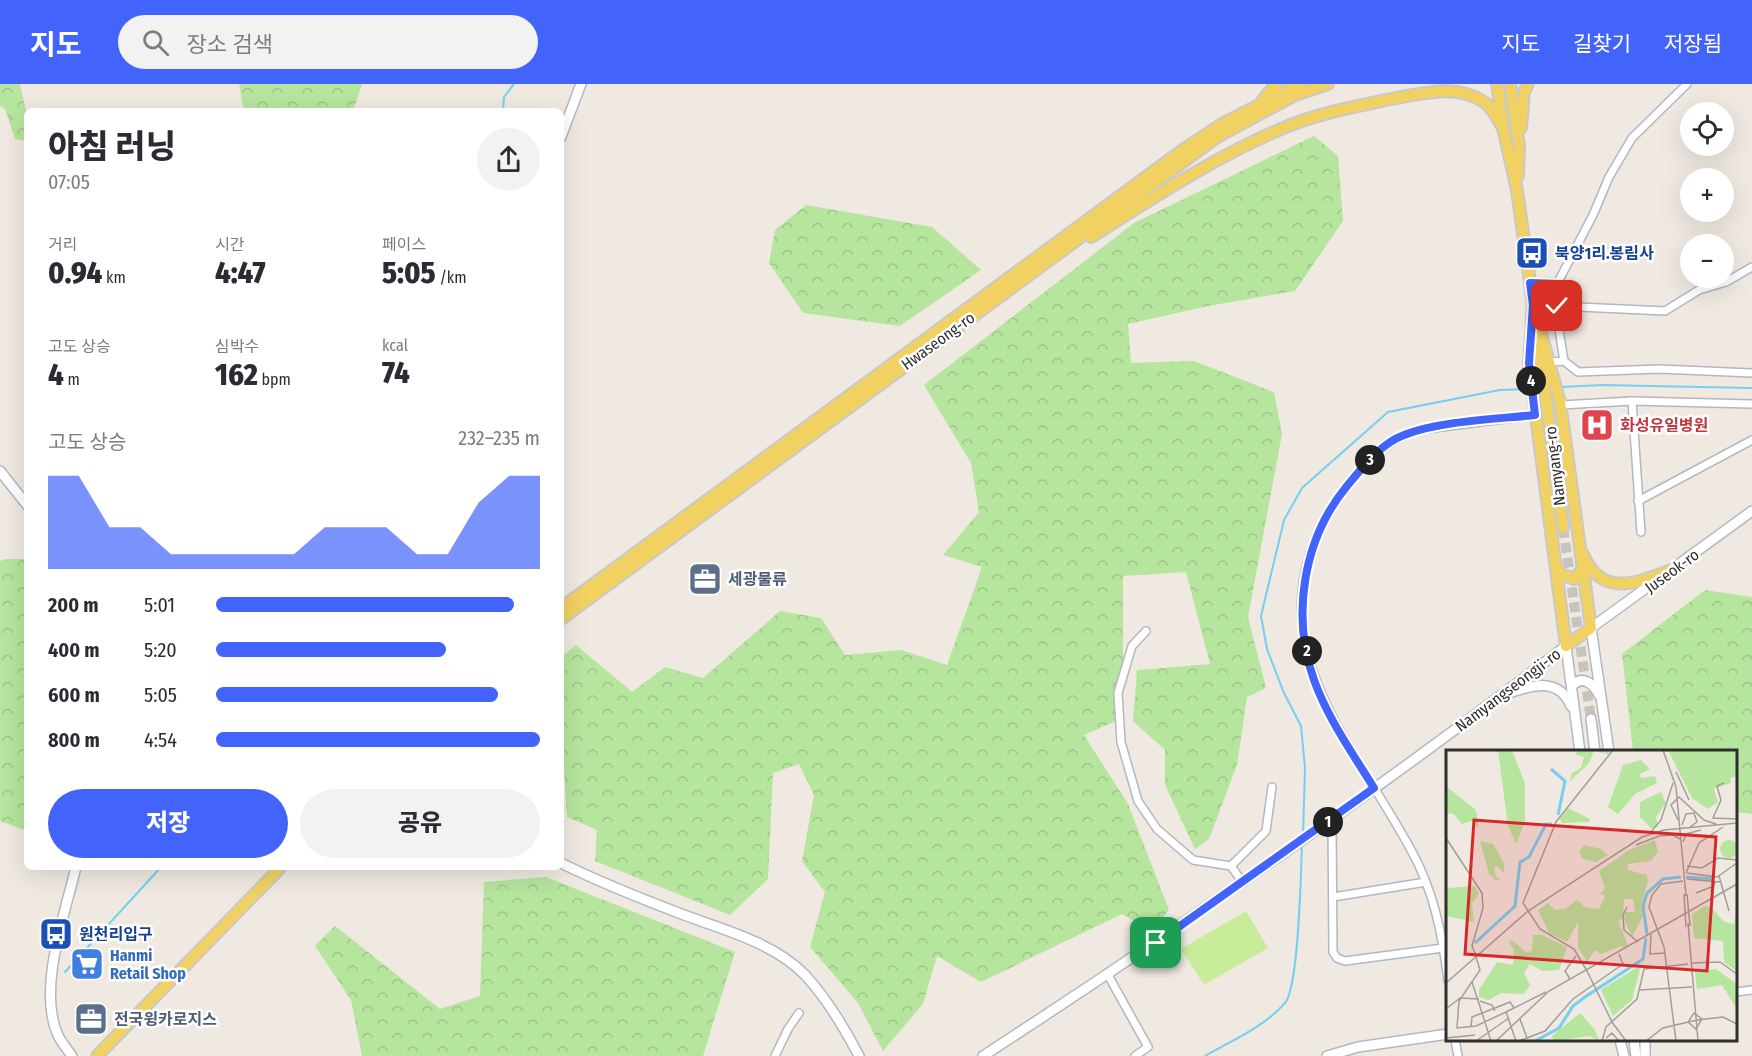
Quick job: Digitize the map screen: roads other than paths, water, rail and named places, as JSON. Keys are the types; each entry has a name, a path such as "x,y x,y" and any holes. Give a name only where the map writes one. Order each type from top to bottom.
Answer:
{"main road":[{"path":"564,129 581,84"},
{"path":"1258,105 1276,84"},
{"name":"Hwaseong-ro","path":"564,606 1184,149 1258,105 1300,84"},
{"name":"Hwaseong-ro","path":"564,617 1217,137 1295,95 1328,84"},
{"name":"Namyang-ro","path":"1497,84 1503,128 1517,190 1533,305 1549,368 1548,406 1563,528"},
{"name":"Namyang-ro","path":"1510,84 1519,146 1517,190"},
{"path":"1519,146 1524,92 1528,84"},
{"path":"987,304 1036,278 1080,244 1197,170 1283,128 1341,109 1444,89 1466,93 1486,103 1503,128"},
{"path":"1533,305 1529,363 1550,538 1580,750"},
{"path":"1549,368 1561,403 1578,542 1609,750"},
{"path":"0,471 24,501"},
{"name":"Juseok-ro","path":"1591,628 1677,568 1752,511"},
{"path":"1550,538 1561,574 1574,579 1582,570"},
{"path":"1578,542 1588,566 1607,581 1630,585 1677,568"},
{"name":"Namyangseongji-ro","path":"1243,883 1591,628"},
{"path":"1572,686 1579,680 1590,683 1603,703"},
{"path":"1501,696 1531,686 1548,685 1566,696 1575,716"},
{"path":"1591,719 1595,750"},
{"path":"564,864 626,893 750,940 787,960 806,975 828,1005 859,1056"},
{"path":"72,1056 57,1033 50,994 52,969 75,870"},
{"path":"97,1056 278,870"},
{"path":"983,1056 1108,975 1243,883"},
{"path":"1327,1056 1358,1047 1446,1034"},
{"path":"1620,1041 1624,1056"},
{"path":"1634,1041 1636,1056"},
{"path":"111,1042 111,1056"}],"street":[{"path":"1687,84 1632,138 1609,177 1593,215 1557,284 1557,306 1564,361 1578,372 1659,369 1752,373"},
{"path":"1557,306 1665,311 1699,290 1726,282 1752,267"},
{"path":"1530,283 1557,284"},
{"path":"1549,368 1564,361"},
{"path":"1561,403 1632,401 1752,404"},
{"path":"1632,401 1641,532"},
{"path":"1446,967 1435,906 1426,882 1411,850 1323,700 1308,656 1303,623 1303,597 1309,559 1317,536 1345,489 1370,460 1394,440 1429,428 1535,411"},
{"path":"1638,501 1752,440"},
{"path":"1146,631 1132,646 1118,693 1121,742 1138,801 1157,829 1193,860 1231,866 1243,883"},
{"path":"1231,866 1266,831 1272,787"},
{"path":"1332,820 1333,952 1337,958 1345,961 1443,948"},
{"path":"1333,897 1426,882"},
{"path":"1108,975 1148,1047 1134,1056"},
{"path":"1737,992 1752,990"},
{"path":"775,1056 788,1029 799,1014"},
{"path":"1455,1041 1458,1056"}],"waterway":[{"path":"503,108 504,97 514,84"},
{"path":"1560,387 1602,385 1752,388"},
{"path":"1303,834 1305,768 1301,726 1284,693 1267,649 1261,616 1284,520 1302,488 1388,412 1500,390 1527,389"},
{"path":"1205,1056 1268,1019 1285,1003 1290,993 1296,952 1302,843"},
{"path":"65,972 158,870"}],"tunnel":[{"path":"1563,528 1591,719"}],"place":[{"name":"북양1리.봉림사","path":"1532,253"},
{"name":"화성유일병원","path":"1597,425"},
{"name":"세광물류","path":"705,579"},
{"name":"원천리입구","path":"56,934"},
{"name":"Hanmi Retail Shop","path":"87,964"},
{"name":"전국윙카로지스","path":"91,1019"}]}
